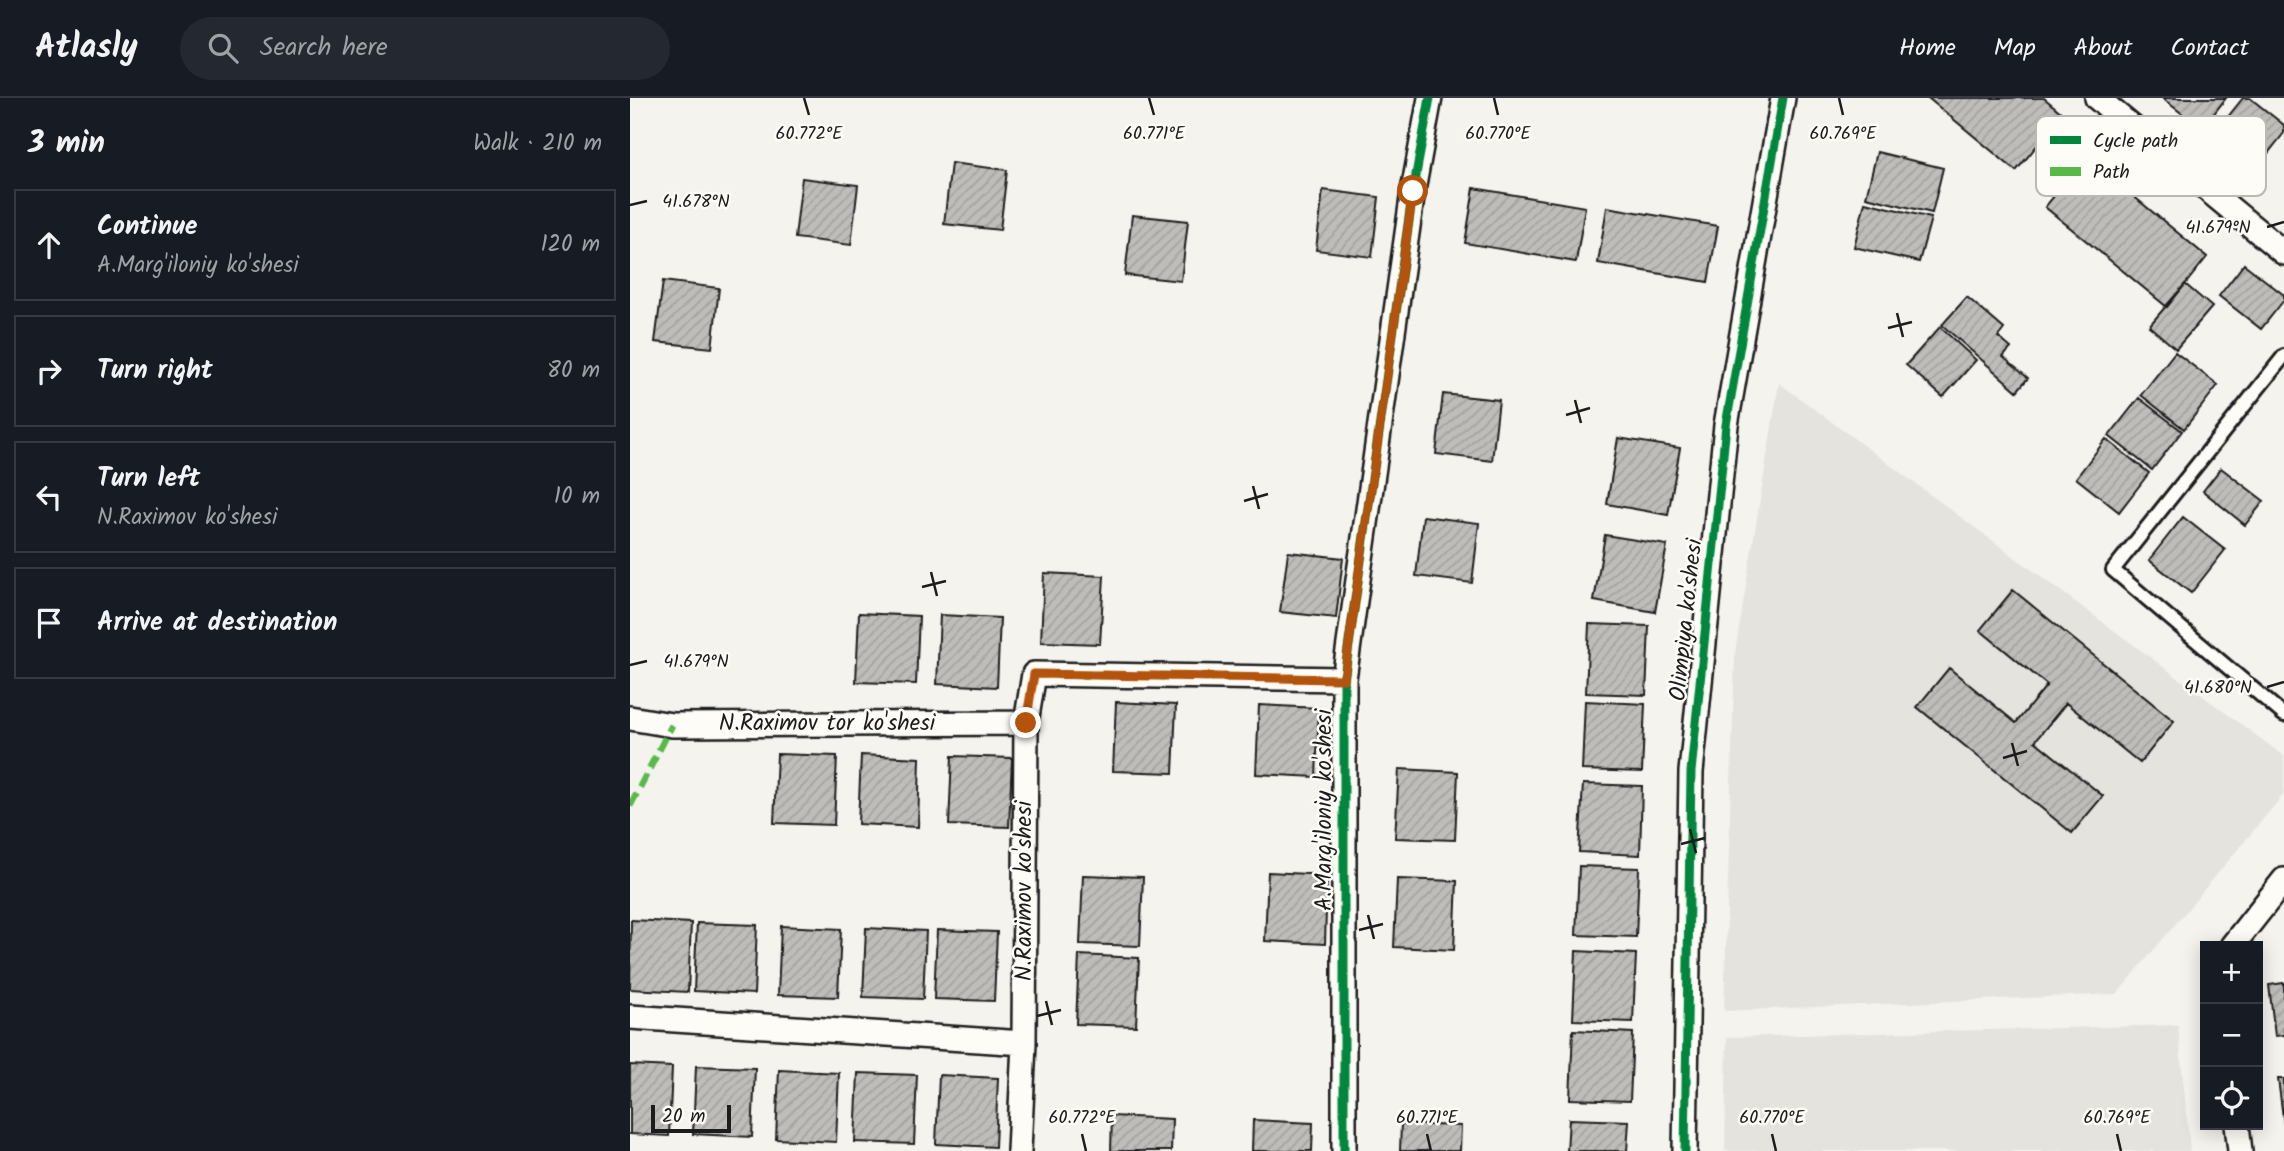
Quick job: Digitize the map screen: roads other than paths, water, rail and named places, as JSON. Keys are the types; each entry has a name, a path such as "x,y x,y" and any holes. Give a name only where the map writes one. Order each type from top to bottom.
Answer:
{"street":[{"name":"A.Marg'iloniy ko'shesi","path":"1344,1151 1344,679 1413,191 1430,98"},
{"name":"Olimpiya ko'shesi","path":"1685,1151 1691,772 1726,425 1783,98"},
{"path":"2097,98 2119,116"},
{"path":"2215,196 2284,253"},
{"name":"N.Raximov ko'shesi","path":"1018,1151 1024,1042 1026,723 1034,674 1344,679"},
{"name":"N.Raximov tor ko'shesi","path":"630,718 672,725 1026,723"},
{"path":"2236,941 2284,880"},
{"path":"630,1017 1024,1042"},
{"path":"2238,1130 2240,1151"}],"lane":[{"path":"2284,356 2113,570 2284,715"}]}
